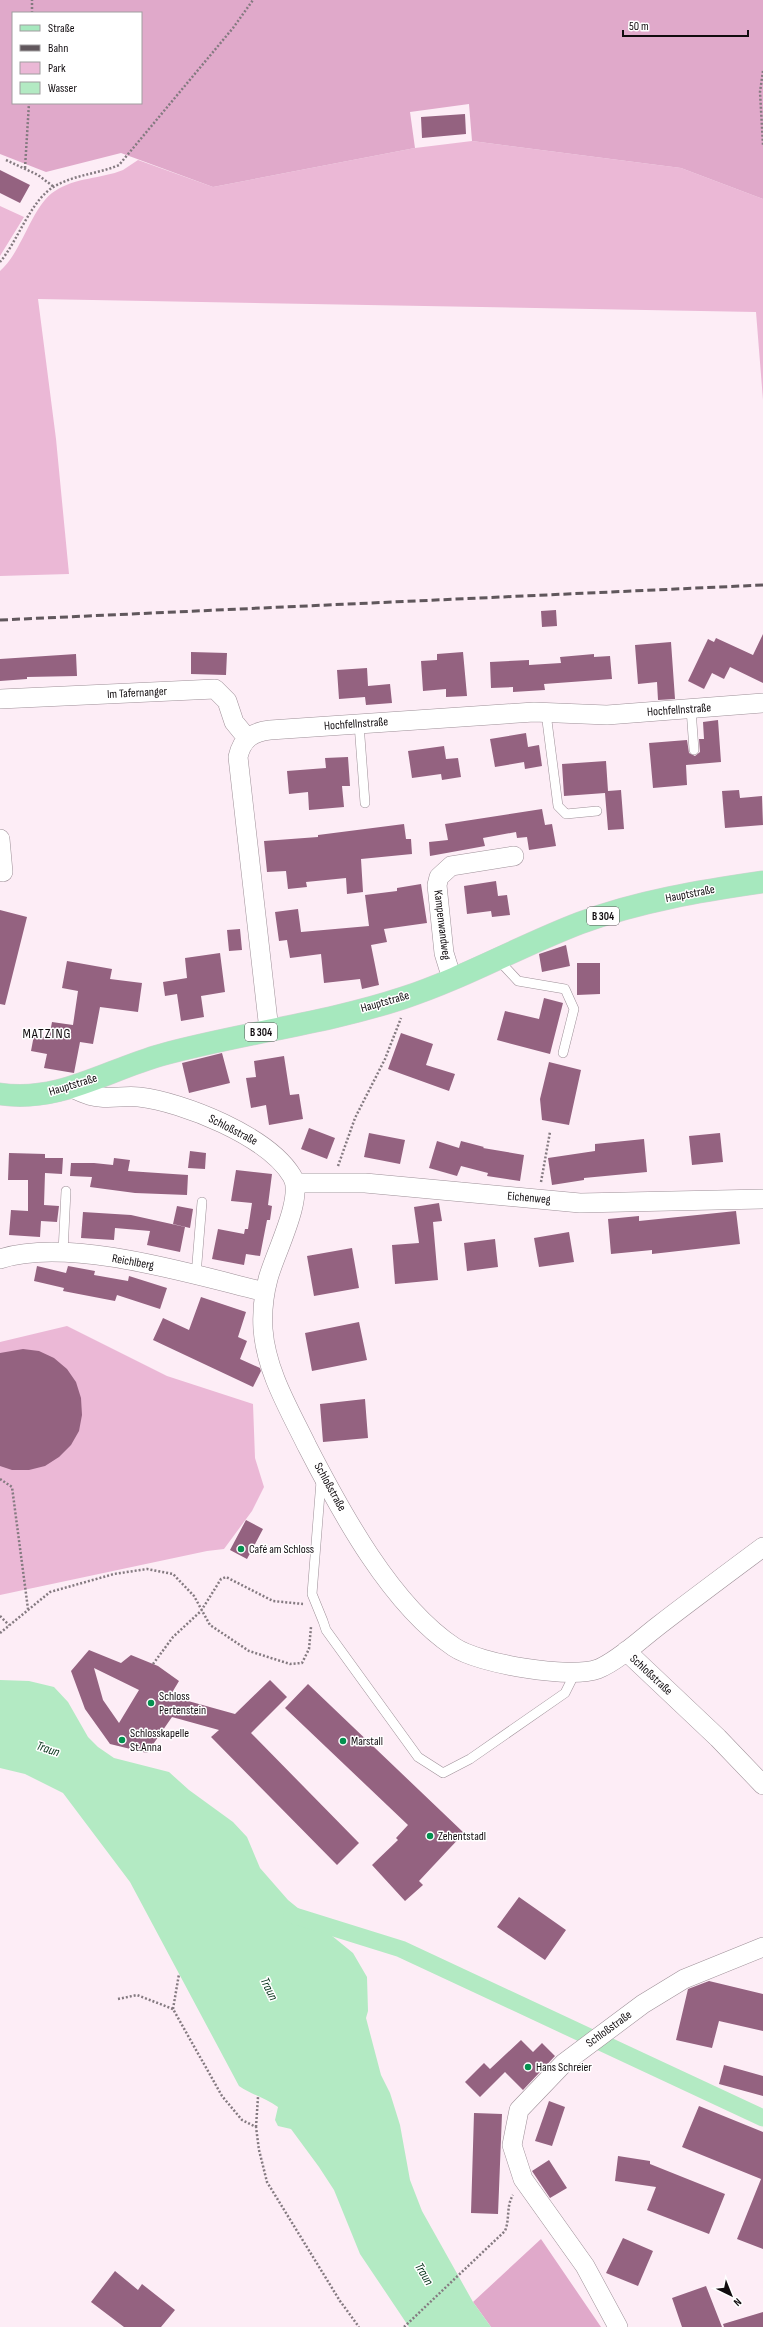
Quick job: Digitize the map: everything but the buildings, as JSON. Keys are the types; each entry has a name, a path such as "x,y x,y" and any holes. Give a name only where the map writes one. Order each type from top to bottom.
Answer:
{"main road":[{"name":"Hauptstraße","path":"0,1094 41,1094 72,1088 158,1056 389,1002 452,979 551,934 619,910 682,894 763,882"}],"street":[{"name":"Im Tafernanger","path":"0,699 215,689 227,701 234,722 246,738"},
{"name":"Hochfellnstraße","path":"246,738 257,732 270,730 359,724 546,713 607,715 763,704"},
{"path":"246,738 240,747 238,757 269,1030"},
{"path":"0,839 3,872"},
{"name":"Kampenwandweg","path":"452,979 444,954 437,884 440,877 451,866 514,856"},
{"name":"Schloßstraße","path":"72,1088 92,1096 138,1097 179,1105 259,1142 283,1162 296,1183 292,1211 269,1275 265,1292 263,1329 270,1364 284,1401 322,1474 355,1532 391,1585 422,1619 455,1648 491,1662 526,1669 576,1671 597,1669 626,1651 718,1738 763,1785"},
{"name":"Eichenweg","path":"296,1183 365,1183 580,1203 763,1199"},
{"name":"Reichlberg","path":"1,1257 62,1252 137,1262 265,1292"},
{"path":"626,1651 763,1547"},
{"name":"Schloßstraße","path":"618,2327 585,2266 540,2205 523,2179 512,2145 519,2110 564,2063 642,2004 684,1979 763,1947"}],"lane":[{"path":"690,709 694,750"},
{"path":"546,713 558,806 566,814 597,811"},
{"path":"359,724 365,803"},
{"path":"500,957 505,967 518,981 565,989 574,1009 563,1053"},
{"path":"62,1252 66,1191"},
{"path":"196,1275 202,1202"},
{"path":"322,1474 312,1594 326,1630 418,1757 443,1772 470,1759 565,1693 576,1671"}],"path":[{"path":"32,0 32,12"},
{"path":"0,262 43,197 54,187 85,173 110,169 119,165 233,28 253,0"},
{"path":"763,71 760,92 763,145"},
{"path":"25,168 29,104"},
{"path":"6,160 25,168 54,187"},
{"path":"331,1183 355,1118 385,1059 403,1012"},
{"path":"538,1199 550,1132"},
{"path":"0,1479 12,1487 28,1610"},
{"path":"0,1633 50,1592 114,1574 147,1569 173,1574 194,1596 210,1625 249,1651 290,1664 302,1663 309,1650 312,1594"},
{"path":"153,1664 173,1637 201,1611 221,1579 226,1577 273,1601 312,1604"},
{"path":"0,1616 9,1625"},
{"path":"179,1974 173,2008 222,2096 242,2120 256,2127"},
{"path":"118,1999 137,1995 173,2008"},
{"path":"258,2097 259,2114 256,2127 267,2182 340,2301 359,2327"},
{"path":"404,2327 501,2236 508,2223 509,2201 523,2179"}],"green space":[{"path":"472,141 681,168 763,199 763,400 756,312 38,299 56,439 69,574 0,576 0,271 15,252 34,217 47,198 63,186 115,173 123,170 138,160 213,187 415,148"},
{"path":"0,206 24,217 0,256"},
{"path":"67,1326 167,1376 253,1404 255,1458 264,1487 252,1511 224,1549 207,1551 0,1595 0,1342"}],"shaded area":[{"path":"0,0 763,0 763,199 681,168 472,141 469,104 410,112 415,148 213,187 121,153 46,172 0,154"},
{"path":"541,2239 601,2327 491,2327 473,2302"}],"water":[{"name":"Traun","path":"0,1680 29,1681 54,1687 68,1702 88,1737 98,1747 114,1758 169,1772 189,1790 233,1822 247,1837 260,1868 288,1900 353,1953 367,1977 368,2011 366,2018 381,2075 390,2093 400,2125 410,2180 422,2211 473,2302 491,2327 409,2327 360,2254 334,2190 291,2129 278,2126 275,2120 278,2107 239,2086 130,1882 63,1793 25,1774 0,1768"}],"waterway":[{"path":"292,1915 401,1949 763,2118"}],"railway":[{"path":"0,620 763,585"}],"place":[{"name":"Café am Schloss","path":"241,1549"},
{"name":"Schloss Pertenstein","path":"151,1703"},
{"name":"Schlosskapelle St.Anna","path":"122,1740"},
{"name":"Marstall","path":"343,1741"},
{"name":"Zehentstadl","path":"430,1836"},
{"name":"Hans Schreier","path":"528,2067"}],"district":[{"name":"MATZING","path":"47,1033"}]}
